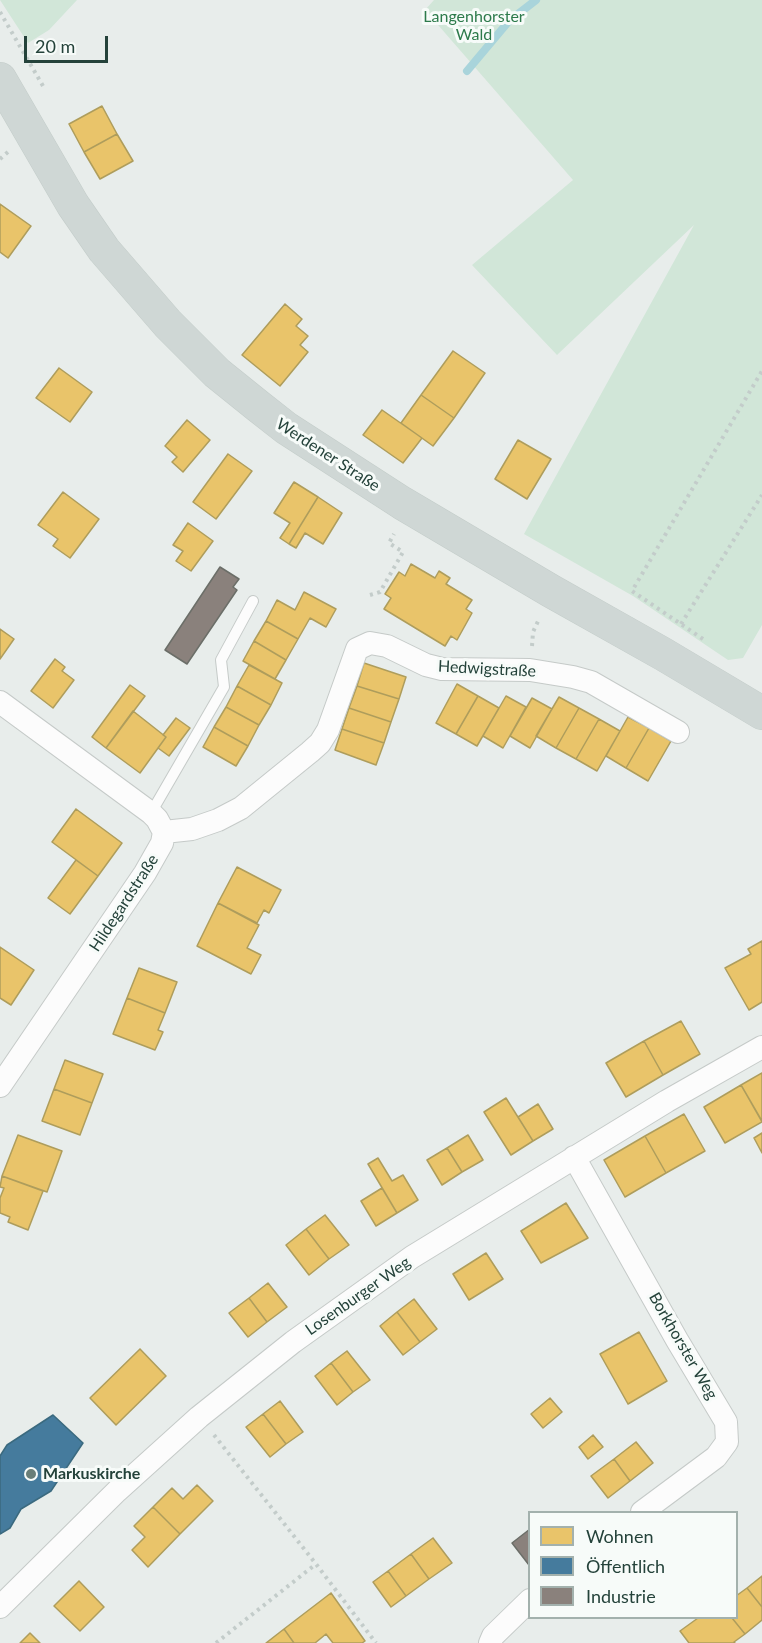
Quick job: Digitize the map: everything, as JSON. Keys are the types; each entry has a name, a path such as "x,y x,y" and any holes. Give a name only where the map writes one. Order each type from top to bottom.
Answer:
{"main road":[{"name":"Werdener Straße","path":"0,79 73,205 104,250 168,324 233,386 286,428 402,503 762,713"}],"street":[{"name":"Hedwigstraße","path":"164,832 192,829 218,820 240,808 275,782 320,743 328,730 357,649 370,643 387,646 426,665 442,669 530,670 582,679 678,732"},
{"path":"0,702 151,813 164,832"},
{"name":"Hildegardstraße","path":"0,1086 146,873 162,843 164,832"},
{"name":"Losenburger Weg","path":"0,1607 117,1491 199,1417 293,1342 412,1257 667,1101 762,1047"},
{"name":"Borkhorster Weg","path":"574,1157 726,1422 727,1442 716,1456 643,1511"},
{"path":"490,1643 493,1636 528,1602"}],"lane":[{"path":"151,813 224,687 221,660 253,601"}],"path":[{"path":"0,12 48,96"},
{"path":"0,159 8,151"},
{"path":"708,642 632,591 762,371"},
{"path":"681,624 762,495"},
{"path":"370,595 380,592 403,552 389,543 392,537"},
{"path":"532,644 533,632 537,623"},
{"path":"210,1430 376,1643"},
{"path":"216,1643 316,1564"}],"green space":[{"path":"0,0 77,0 49,30 28,43"},
{"name":"Langenhorster Wald","path":"434,0 762,0 762,625 743,658 728,660 633,596 524,534 694,225 557,355 472,265 573,180 425,10"}],"building: Wohnen":[{"path":"102,106 117,134 84,152 69,124"},
{"path":"117,134 133,161 100,179 84,152"},
{"path":"0,204 31,226 8,258 0,252"},
{"path":"285,304 302,319 296,326 308,336 300,345 308,352 280,386 242,355"},
{"path":"453,351 485,373 454,418 421,395"},
{"path":"59,368 92,392 70,422 36,398"},
{"path":"421,395 454,418 433,446 401,423"},
{"path":"382,410 422,438 403,463 363,435"},
{"path":"187,420 210,440 183,472 172,462 177,457 165,446"},
{"path":"518,440 551,459 527,499 495,479"},
{"path":"228,454 252,471 216,519 193,502"},
{"path":"294,482 318,497 289,544 280,538 290,523 274,513"},
{"path":"63,492 99,519 70,558 53,546 58,539 38,525"},
{"path":"318,497 342,513 323,544 305,533 296,548 289,544"},
{"path":"188,523 213,541 191,571 176,561 183,551 173,545"},
{"path":"411,564 435,578 439,571 450,578 446,584 472,600 466,609 472,613 457,640 451,636 445,646 384,609 391,598 385,594 399,572 405,576"},
{"path":"304,592 336,609 326,627 310,618 298,639 266,621 277,600 295,610"},
{"path":"266,621 298,639 286,660 254,641"},
{"path":"0,629 14,639 0,659"},
{"path":"254,641 286,660 275,679 243,661"},
{"path":"55,659 65,667 62,671 74,680 53,708 31,691"},
{"path":"364,663 406,677 399,699 357,686"},
{"path":"249,665 282,683 271,705 237,686"},
{"path":"457,684 478,696 456,734 436,723"},
{"path":"130,685 145,696 106,748 92,737"},
{"path":"237,686 271,705 259,725 226,707"},
{"path":"357,686 399,699 391,722 349,708"},
{"path":"478,696 499,708 477,746 456,734"},
{"path":"506,696 526,707 503,748 483,736"},
{"path":"559,697 579,708 556,748 536,736"},
{"path":"532,698 552,709 530,748 510,736"},
{"path":"226,707 259,725 248,746 214,727"},
{"path":"349,708 391,722 384,743 342,729"},
{"path":"579,708 599,719 576,759 556,748"},
{"path":"133,711 166,737 140,773 106,748"},
{"path":"628,717 649,728 626,768 606,756"},
{"path":"176,718 190,728 169,756 158,748 166,737 163,735"},
{"path":"599,719 620,731 597,771 576,759"},
{"path":"214,727 248,746 236,766 203,747"},
{"path":"649,728 671,741 648,781 626,768"},
{"path":"342,729 384,743 376,765 335,750"},
{"path":"76,809 122,843 98,876 52,842"},
{"path":"76,860 98,876 70,914 48,898"},
{"path":"237,867 281,890 269,913 264,910 257,923 218,903"},
{"path":"218,903 259,925 247,948 261,955 251,974 197,946"},
{"path":"762,941 762,1002 749,1010 725,968 751,954 748,949"},
{"path":"0,947 34,970 11,1005 0,998"},
{"path":"139,968 177,982 165,1013 127,998"},
{"path":"127,998 165,1013 158,1030 163,1032 155,1050 113,1034"},
{"path":"681,1021 700,1054 663,1075 644,1041"},
{"path":"644,1041 663,1075 626,1097 606,1063"},
{"path":"65,1060 103,1074 92,1103 54,1089"},
{"path":"762,1073 762,1121 741,1085"},
{"path":"741,1085 762,1122 725,1143 704,1107"},
{"path":"54,1089 92,1103 80,1135 42,1121"},
{"path":"506,1098 533,1141 511,1155 484,1112"},
{"path":"538,1104 553,1129 533,1141 518,1117"},
{"path":"684,1114 705,1151 666,1173 645,1136"},
{"path":"762,1133 762,1153 754,1138"},
{"path":"18,1135 62,1151 47,1192 2,1176"},
{"path":"468,1135 483,1160 462,1172 447,1148"},
{"path":"645,1136 666,1173 625,1197 604,1160"},
{"path":"447,1148 462,1172 442,1185 427,1160"},
{"path":"378,1158 392,1181 403,1175 418,1200 397,1213 368,1164"},
{"path":"2,1176 43,1191 28,1230 8,1222 10,1217 0,1213 0,1198 4,1188 0,1187"},
{"path":"382,1188 397,1213 376,1226 361,1201"},
{"path":"566,1203 588,1238 541,1263 521,1231"},
{"path":"325,1215 349,1245 329,1259 306,1229"},
{"path":"306,1229 329,1259 309,1275 286,1245"},
{"path":"486,1253 503,1279 469,1300 453,1274"},
{"path":"268,1283 287,1307 267,1322 249,1298"},
{"path":"249,1298 267,1322 248,1337 229,1313"},
{"path":"414,1299 437,1329 420,1342 397,1312"},
{"path":"397,1312 420,1342 403,1355 380,1326"},
{"path":"639,1332 667,1381 628,1404 600,1354"},
{"path":"140,1349 166,1376 116,1425 90,1398"},
{"path":"347,1351 370,1380 353,1392 331,1363"},
{"path":"331,1363 353,1392 337,1405 315,1376"},
{"path":"550,1398 562,1412 543,1428 531,1414"},
{"path":"280,1401 303,1432 286,1444 263,1414"},
{"path":"263,1414 286,1444 270,1457 246,1427"},
{"path":"593,1435 603,1447 588,1459 579,1447"},
{"path":"636,1442 653,1463 630,1481 614,1459"},
{"path":"614,1459 630,1481 608,1498 591,1476"},
{"path":"197,1485 213,1501 180,1534 153,1507 172,1488 183,1499"},
{"path":"153,1507 180,1534 148,1567 132,1550 145,1537 134,1526"},
{"path":"433,1538 452,1563 429,1579 411,1554"},
{"path":"411,1554 429,1579 406,1596 388,1571"},
{"path":"388,1571 406,1596 391,1607 373,1582"},
{"path":"762,1576 762,1607 747,1588"},
{"path":"79,1581 104,1607 80,1631 54,1606"},
{"path":"747,1588 762,1607 762,1620 745,1634 733,1619 738,1619 738,1595"},
{"path":"331,1593 365,1641 362,1643 333,1643 326,1634 315,1643 294,1643 284,1629"},
{"path":"697,1619 733,1619 745,1634 735,1643 689,1643 680,1631"},
{"path":"284,1629 294,1643 266,1643"},
{"path":"30,1633 40,1643 20,1643"}],"building: Öffentlich":[{"name":"Markuskirche","path":"53,1415 83,1443 51,1491 21,1509 10,1528 0,1534 0,1456 7,1445"}],"building: Industrie":[{"path":"220,567 239,579 233,587 237,590 187,664 165,650"},
{"path":"528,1531 528,1564 512,1543"}],"waterway":[{"path":"467,71 509,21 536,0"}],"place":[{"name":"Markuskirche","path":"31,1474"}]}
